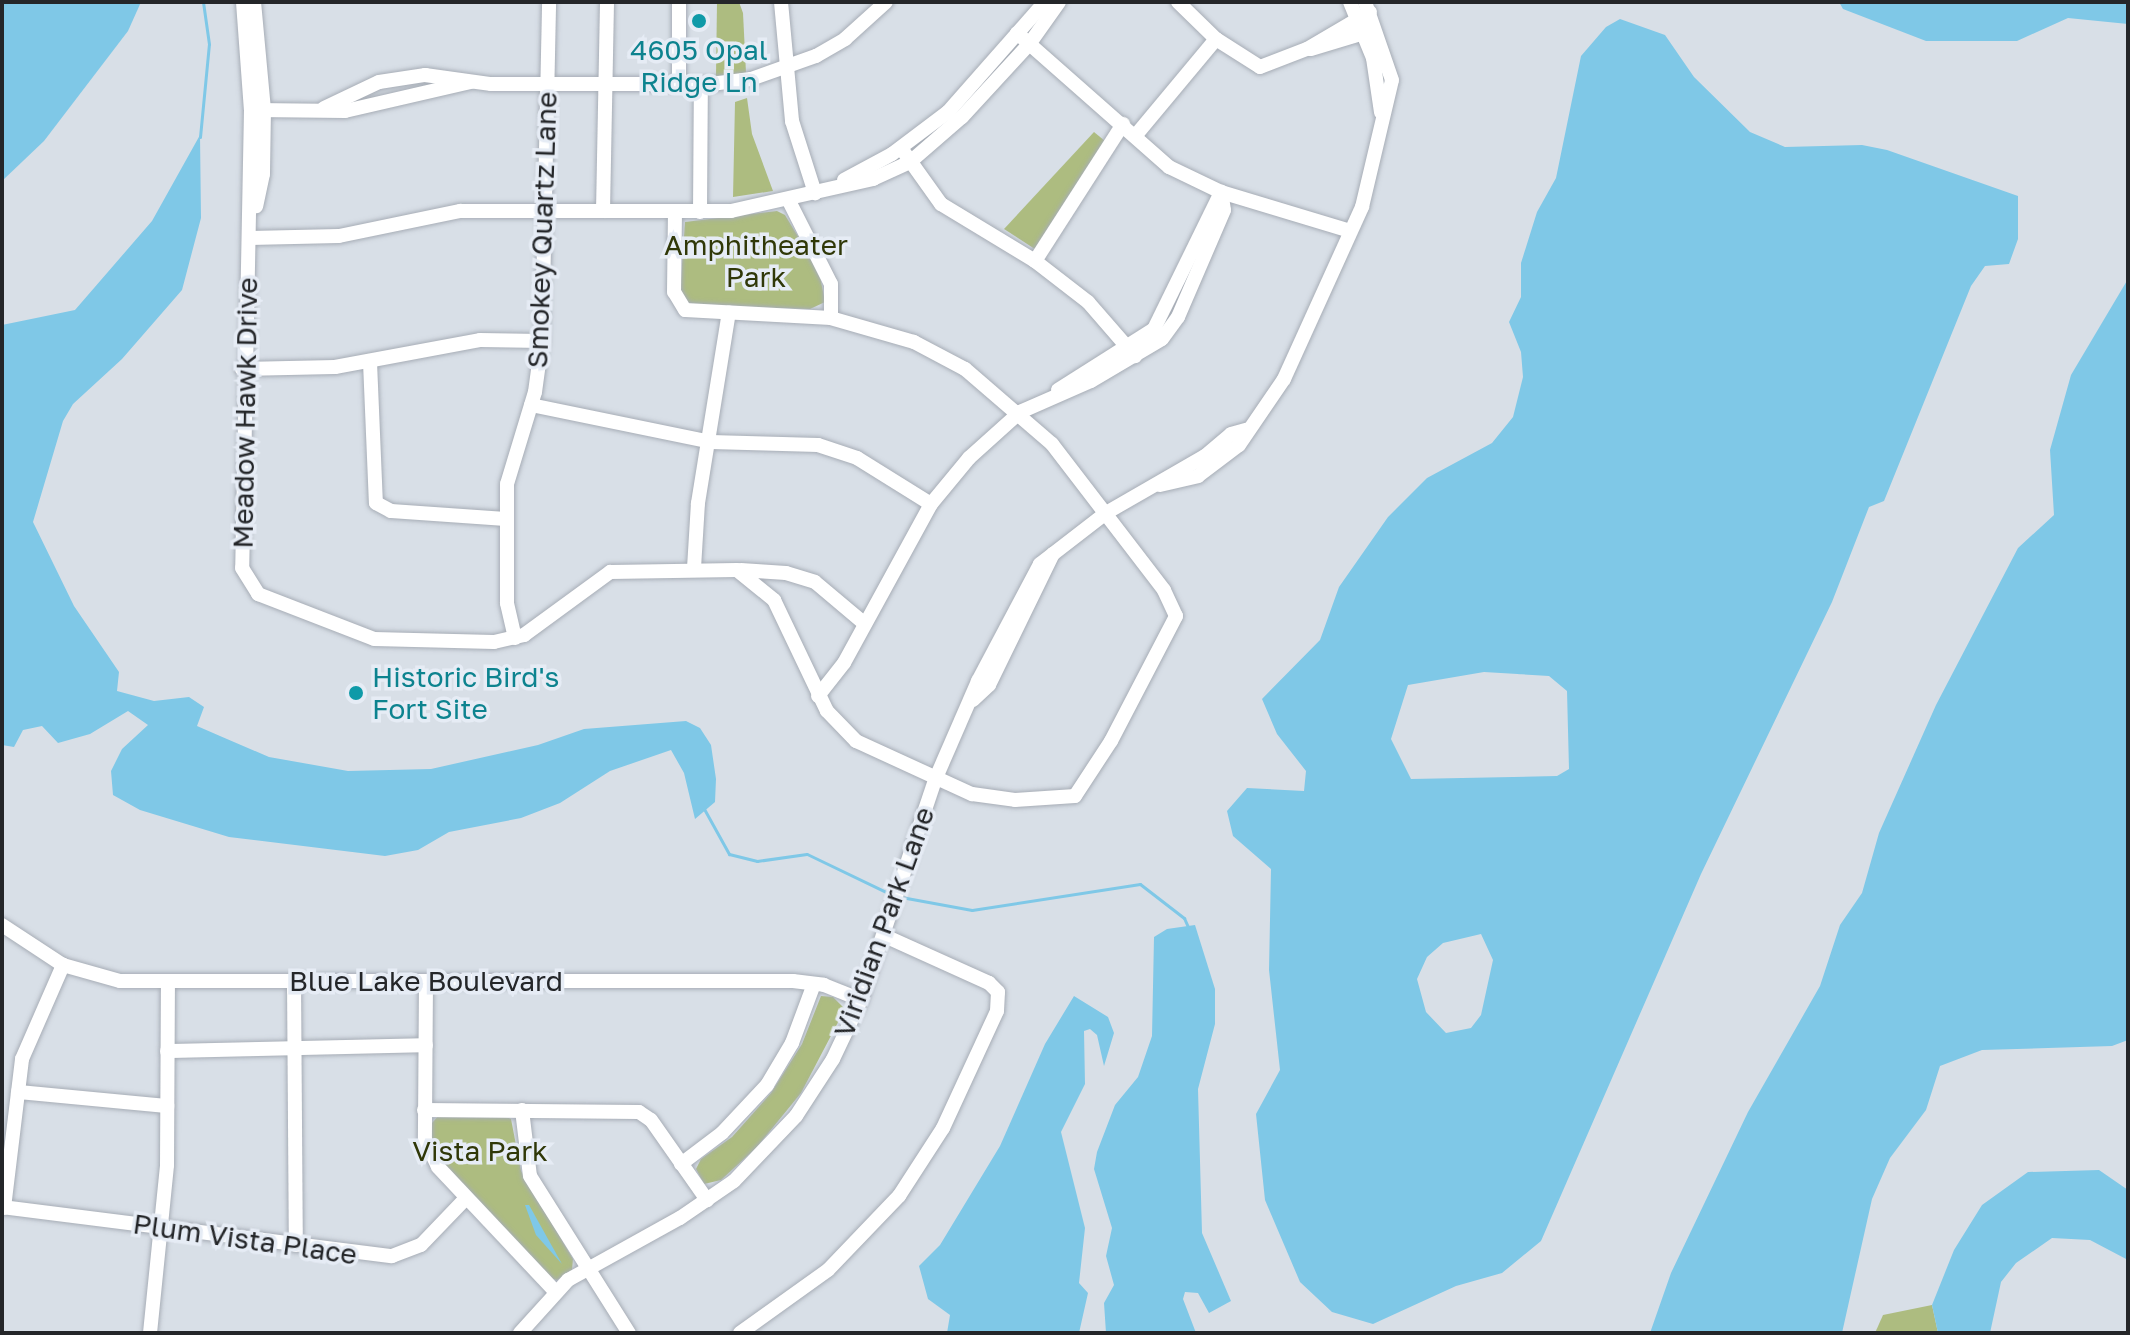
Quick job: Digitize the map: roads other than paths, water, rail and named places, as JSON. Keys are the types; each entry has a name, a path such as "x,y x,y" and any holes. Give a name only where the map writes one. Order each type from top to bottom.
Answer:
{"street":[{"name":"Meadow Hawk Drive","path":"243,2 263,174 250,238 242,369 242,568 250,587 267,600 374,639 474,643 515,638"},
{"name":"Meadow Hawk Drive","path":"254,2 257,110"},
{"path":"603,211 607,2"},
{"path":"679,2 679,83"},
{"path":"781,2 784,70 792,121 815,193"},
{"path":"257,110 324,108 345,111 479,80 701,84 784,70 845,39 886,2"},
{"path":"815,193 901,148 948,112 1045,2"},
{"path":"250,238 339,236 460,211 700,212 789,201 873,179 910,162 962,117 1030,43 1059,2"},
{"path":"1178,2 1216,39 1260,67 1307,49 1367,19"},
{"name":"Viridian Park Lane","path":"520,1333 554,1290 734,1181 796,1116 833,1059 861,1000 935,780 970,703 989,685 1053,554 1106,513 1155,485 1213,467 1239,445 1245,430 1284,379 1350,231 1383,132 1367,19 1350,2"},
{"name":"Smokey Quartz Lane","path":"515,638 507,603 507,484 531,405 542,341 550,4"},
{"path":"1017,33 1169,167 1221,192 1350,231"},
{"path":"1136,135 1216,39"},
{"path":"700,212 701,84"},
{"path":"1035,261 1123,124"},
{"path":"901,148 941,204 1035,261 1088,302 1132,352"},
{"path":"818,696 865,624 931,504 969,458 1020,412 1056,394 1072,377 1162,339 1178,317 1224,210 1221,192"},
{"path":"789,201 831,284 831,318"},
{"path":"675,212 679,304 696,312 831,318 927,348 978,377 1020,412 1106,513 1164,590 1176,616 1111,741 1075,796 1047,801 987,797 935,780 848,735 818,696 784,616 762,586 737,570"},
{"path":"694,568 698,503 711,442 729,312"},
{"path":"242,369 370,362 480,340 542,341"},
{"path":"370,362 376,503 391,511 506,519"},
{"path":"531,405 711,442 818,445 866,463 931,504"},
{"path":"515,638 610,572 694,568 786,573 815,582 865,624"},
{"name":"Blue Lake Boulevard","path":"2,925 63,965 120,981 168,984 294,980 814,984 861,1000"},
{"path":"740,1333 828,1270 899,1196 943,1128 997,1011 998,992 989,983 885,936"},
{"path":"3,1208 18,1092 31,1031 63,965"},
{"path":"294,980 296,1245"},
{"path":"426,981 424,1110 430,1151 466,1198 554,1290"},
{"path":"150,1333 167,1106 168,984"},
{"path":"681,1164 722,1133 767,1085 797,1033 814,984"},
{"path":"167,1051 295,1044 426,1045"},
{"path":"18,1092 167,1106"},
{"path":"424,1110 639,1112 651,1120 707,1200"},
{"path":"522,1110 530,1176 629,1333"},
{"name":"Plum Vista Place","path":"3,1208 373,1256 404,1254 421,1245 466,1198"}],"water":[{"path":"2,2 141,2 128,31 44,141 2,181"},
{"path":"1839,2 2128,2 2128,24 2068,18 2017,41 1926,41 1843,9"},
{"path":"1620,19 1665,35 1694,77 1750,132 1785,147 1862,145 1887,150 2018,196 2018,239 2009,264 1985,266 1971,286 1884,501 1869,507 1832,602 1701,874 1541,1241 1502,1273 1456,1286 1373,1324 1332,1312 1300,1282 1265,1200 1256,1114 1280,1070 1269,970 1271,869 1233,836 1227,811 1247,788 1304,791 1306,771 1277,734 1262,699 1320,640 1339,587 1388,517 1427,478 1492,443 1513,417 1523,377 1521,352 1509,322 1521,297 1521,263 1537,212 1556,178 1581,56 1606,27","holes":["1484,672 1549,676 1567,691 1569,769 1557,776 1411,779 1391,739 1408,685","1481,934 1493,960 1481,1015 1471,1028 1446,1033 1426,1012 1417,979 1427,957 1443,943"]},
{"path":"200,135 201,218 182,290 122,359 73,404 63,421 33,522 74,606 119,672 117,691 154,701 189,697 204,707 197,726 269,757 348,771 431,769 538,745 584,729 686,721 700,728 711,745 716,779 715,802 695,819 684,773 671,750 610,771 560,803 521,818 449,832 418,850 385,856 229,837 140,810 113,795 111,771 122,749 148,725 128,711 90,734 58,743 42,726 23,730 14,747 2,745 2,325 75,310 152,221"},
{"path":"2128,279 2128,1040 2112,1046 1982,1050 1940,1066 1926,1110 1890,1158 1872,1199 1842,1333 1650,1333 1671,1273 1748,1112 1820,986 1840,925 1862,893 1879,833 1936,705 2018,548 2054,515 2050,450 2071,375"},
{"path":"1195,925 1215,989 1215,1024 1198,1089 1202,1233 1231,1301 1209,1313 1198,1293 1185,1292 1183,1299 1196,1333 1106,1333 1104,1303 1114,1285 1106,1256 1112,1228 1094,1169 1097,1152 1115,1105 1138,1077 1152,1036 1154,937 1167,929"},
{"path":"1074,996 1108,1017 1114,1033 1104,1066 1097,1035 1090,1029 1084,1031 1085,1084 1061,1132 1085,1228 1079,1283 1088,1293 1079,1333 947,1333 950,1315 928,1299 919,1266 940,1245 1000,1146 1045,1044"},
{"path":"2099,1170 2128,1190 2128,1260 2090,1240 2052,1238 2016,1263 2001,1282 1990,1333 1938,1333 1932,1305 1954,1250 1982,1205 2028,1172"},
{"path":"525,1205 529,1205 562,1264 536,1235"}],"waterway":[{"path":"200,137 209,44 203,2"},
{"path":"703,807 729,854 757,861 807,854 890,894"},
{"path":"901,897 972,910 1140,884 1184,918 1188,927"}],"place":[{"name":"4605 Opal Ridge Ln","path":"699,21"},
{"name":"Historic Bird's Fort Site","path":"356,693"}],"park label":[{"name":"Amphitheater Park","path":"756,261"},
{"name":"Vista Park","path":"480,1151"}]}
